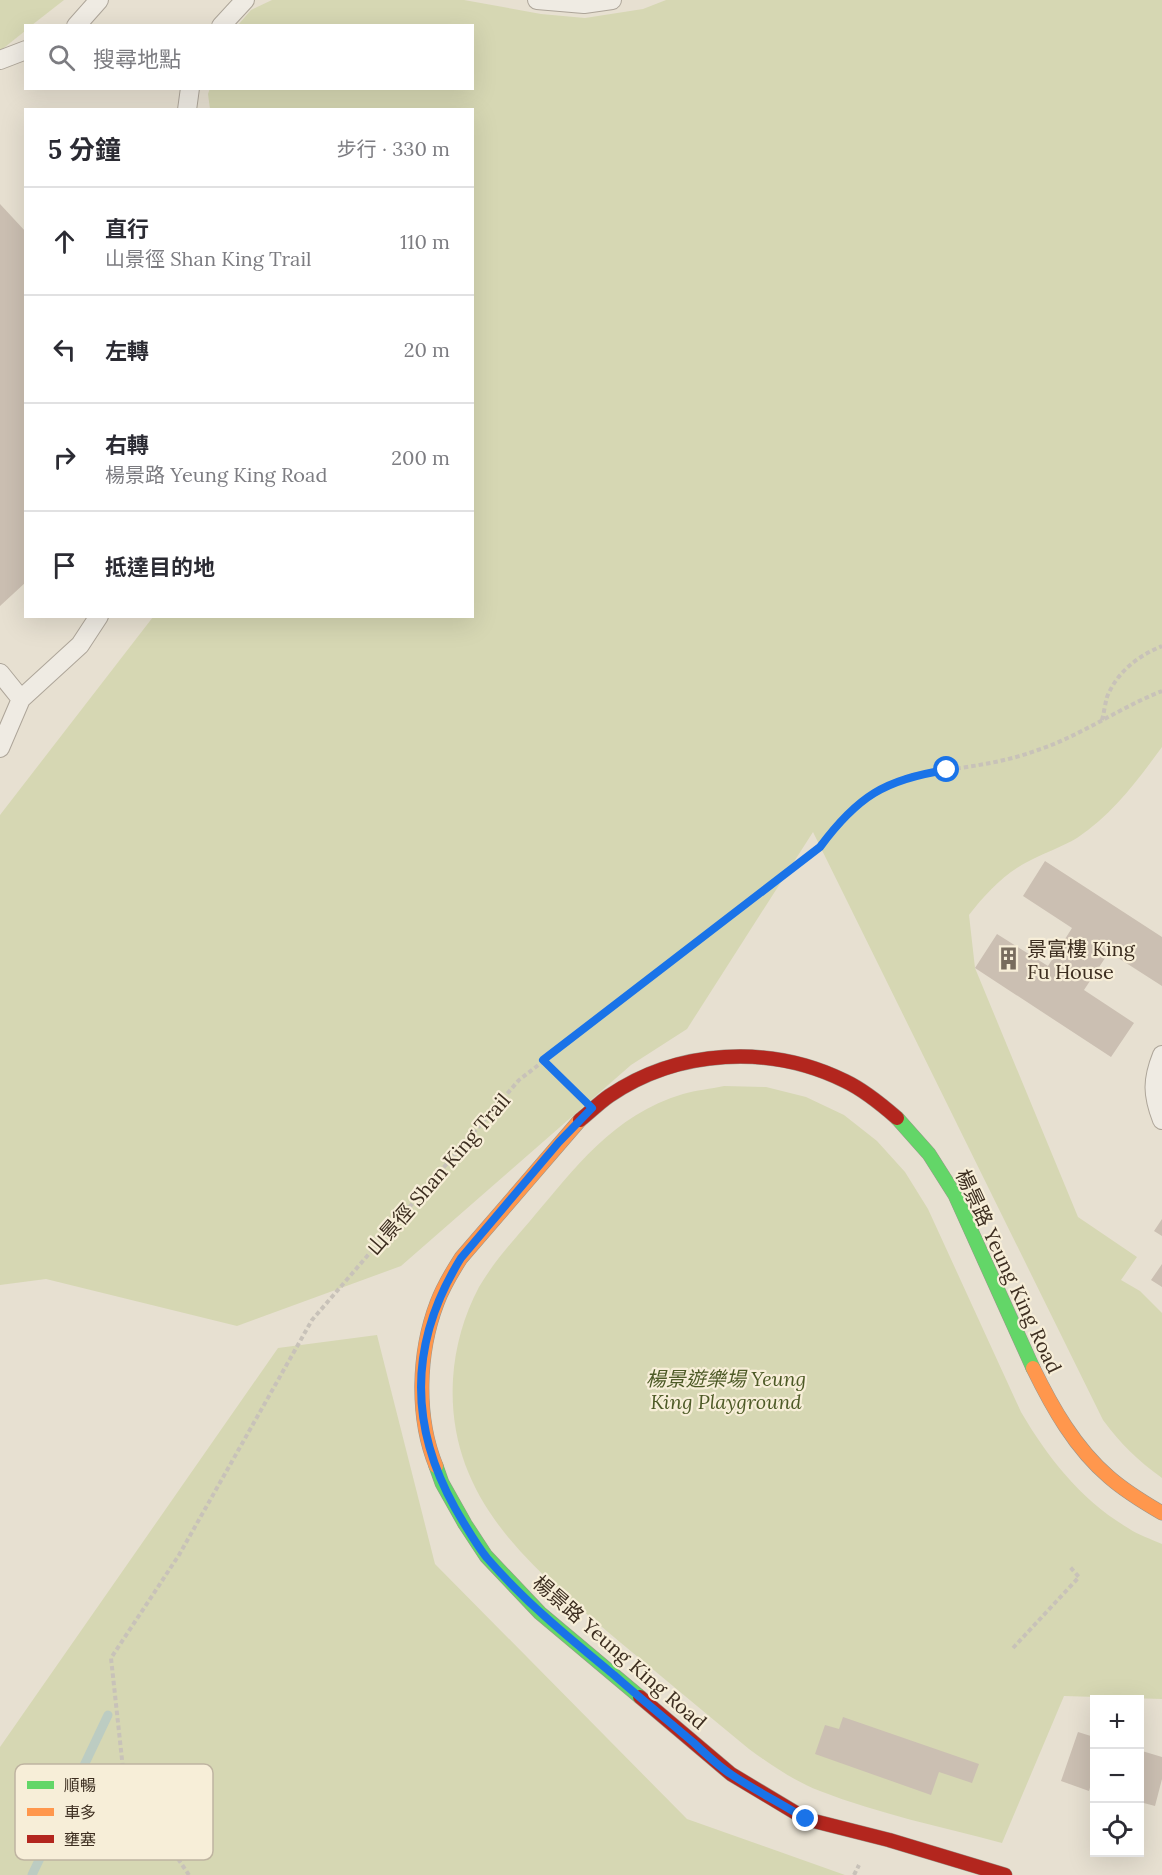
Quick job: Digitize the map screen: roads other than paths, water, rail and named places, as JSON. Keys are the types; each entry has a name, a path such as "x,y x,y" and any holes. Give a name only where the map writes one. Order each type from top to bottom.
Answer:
{"street":[{"name":"楊景路 Yeung King Road","path":"1005,1875 889,1840 806,1819 731,1774 540,1613 486,1556 442,1484 431,1451 422,1404 424,1356 437,1302 448,1279 478,1236 559,1142 592,1108 626,1086 656,1072 691,1060 748,1056 775,1058 801,1064 844,1080 860,1089 899,1120 918,1140 955,1195 1034,1370 1052,1405 1079,1447 1110,1479 1162,1513"}],"lane":[{"path":"78,24 99,0"},
{"path":"222,24 245,0"},
{"path":"537,0 584,4 612,0"},
{"path":"0,60 24,51"},
{"path":"187,108 190,90"},
{"path":"0,748 21,699 80,645 98,618"},
{"path":"0,673 21,699"},
{"path":"1162,1055 1154,1077 1155,1100 1162,1120"}],"waterway":[{"path":"85,1764 108,1715"},
{"path":"32,1875 39,1860"}],"place":[{"name":"景富樓 King Fu House","path":"1009,959"}],"park label":[{"name":"楊景遊樂場 Yeung King Playground","path":"726,1390"}]}
